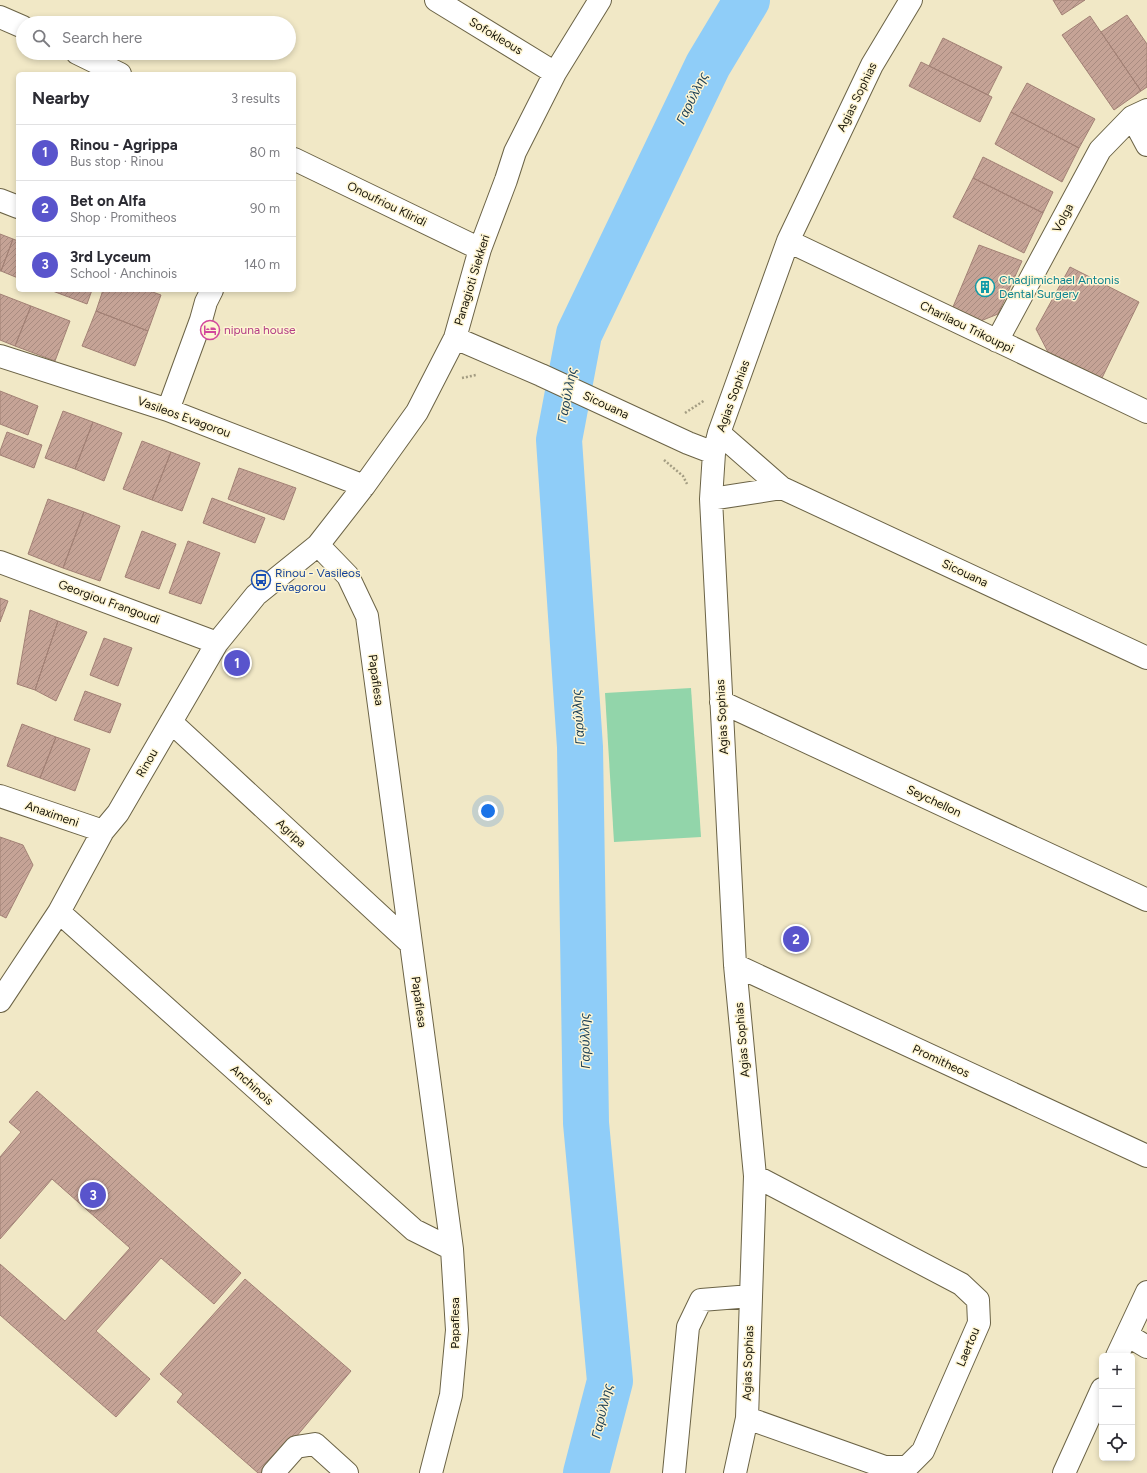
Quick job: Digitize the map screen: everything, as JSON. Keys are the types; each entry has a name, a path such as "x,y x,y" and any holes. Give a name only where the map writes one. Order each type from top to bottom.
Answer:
{"street":[{"name":"Sofokleous","path":"436,0 555,73"},
{"name":"Panagioti Siekkeri","path":"318,545 364,486 417,412 455,338 480,249 515,152 555,73 600,0"},
{"name":"Agias Sophias","path":"735,1473 747,1418 755,1176 735,965 721,702 711,499 717,443 788,241 872,65 911,0"},
{"path":"0,17 16,24"},
{"path":"91,60 116,72"},
{"path":"1140,114 1147,145"},
{"name":"Volga","path":"997,341 1100,150 1140,114"},
{"name":"Onoufriou Kliridi","path":"296,160 480,249"},
{"path":"0,200 16,206"},
{"name":"Charilaou Trikouppi","path":"788,241 1147,412"},
{"path":"168,410 201,320 205,294"},
{"name":"Sicouana","path":"455,338 541,375 636,419 717,443 782,488 1147,658"},
{"name":"Vasileos Evagorou","path":"0,356 168,410 364,486"},
{"path":"711,499 782,488"},
{"name":"Rinou","path":"0,1001 59,912 103,831 118,813 217,643 256,595 318,545"},
{"name":"Papaflesa","path":"318,545 348,576 368,616 452,1248 457,1330 451,1395 431,1473"},
{"name":"Georgiou Frangoudi","path":"0,562 217,643"},
{"name":"Seychellon","path":"721,702 1147,900"},
{"name":"Agripa","path":"171,722 411,944"},
{"name":"Anaximeni","path":"0,796 103,831"},
{"name":"Anchinois","path":"59,912 414,1230 452,1248"},
{"name":"Promitheos","path":"735,965 1147,1156"},
{"name":"Laertou","path":"747,1418 885,1467 907,1467 923,1451 979,1323 978,1300 961,1284 755,1176"},
{"path":"1118,1353 1147,1292"},
{"path":"674,1473 688,1327 701,1300 751,1296"},
{"path":"1127,1335 1147,1347"},
{"path":"1064,1473 1099,1396"},
{"path":"273,1473 296,1447 315,1444 347,1473"}],"path":[{"path":"457,379 475,375 481,376"},
{"path":"662,458 683,476 689,488"}],"green space":[{"path":"691,688 701,837 614,842 605,693"}],"building":[{"path":"1053,0 1085,0 1062,15"},
{"path":"1127,15 1147,44 1147,87 1141,91 1101,32"},
{"path":"1090,16 1141,91 1114,110 1062,35"},
{"path":"943,38 1002,67 988,95 929,66"},
{"path":"921,62 992,97 980,122 909,86"},
{"path":"1027,83 1095,119 1079,148 1011,112"},
{"path":"1011,112 1079,148 1062,182 995,144"},
{"path":"983,157 1053,192 1043,213 973,178"},
{"path":"973,178 1043,213 1024,253 953,217"},
{"path":"0,234 13,239 1,271 0,271"},
{"path":"13,239 16,240 16,277 1,271"},
{"name":"Chadjimichael Antonis Dental Surgery","path":"979,245 1022,261 998,314 973,324 950,314"},
{"path":"1070,267 1139,302 1100,382 1049,354 1036,329"},
{"path":"55,292 91,292 87,304"},
{"path":"102,292 153,292 161,295 148,331 96,311"},
{"path":"0,294 31,306 15,346 0,340"},
{"path":"31,306 70,321 55,361 15,346"},
{"path":"96,311 148,331 135,366 82,346"},
{"path":"0,391 38,406 28,435 0,424"},
{"path":"63,411 93,422 75,469 45,458"},
{"path":"93,422 122,433 104,481 75,469"},
{"path":"7,432 42,445 34,468 0,455"},
{"path":"142,441 171,452 152,500 123,489"},
{"path":"171,452 200,463 182,511 152,500"},
{"path":"239,468 296,488 284,520 228,499"},
{"path":"212,498 265,518 255,543 203,523"},
{"path":"48,499 84,512 63,568 28,554"},
{"path":"84,512 120,526 100,581 63,568"},
{"path":"142,531 176,544 159,589 125,577"},
{"path":"188,541 220,553 201,604 169,593"},
{"path":"0,598 8,601 0,622"},
{"path":"30,610 58,621 35,690 17,684"},
{"path":"58,621 87,632 56,701 35,690"},
{"path":"104,638 132,648 118,686 90,675"},
{"path":"85,691 121,704 110,733 74,720"},
{"path":"22,724 56,737 40,778 7,766"},
{"path":"56,737 90,749 75,791 40,778"},
{"path":"0,837 23,845 33,865 6,918 0,915"},
{"path":"37,1091 241,1273 214,1304 161,1258 96,1331 150,1379 116,1417 0,1315 0,1264 65,1321 130,1248 52,1179 0,1239 0,1157 21,1132 9,1122"},
{"path":"245,1279 351,1371 266,1473 258,1473 177,1402 183,1394 160,1374"}],"waterway":[{"name":"Γαρύλλης","path":"586,1473 610,1381 586,1123 580,747 559,440 579,334 708,65 747,0"}],"place":[{"name":"Chadjimichael Antonis Dental Surgery","path":"985,287"},
{"name":"nipuna house","path":"210,330"},
{"name":"Rinou - Vasileos Evagorou","path":"261,580"},
{"name":"Rinou - Agrippa","path":"237,663"},
{"name":"Bet on Alfa","path":"796,939"},
{"name":"3rd Lyceum","path":"93,1195"}]}
